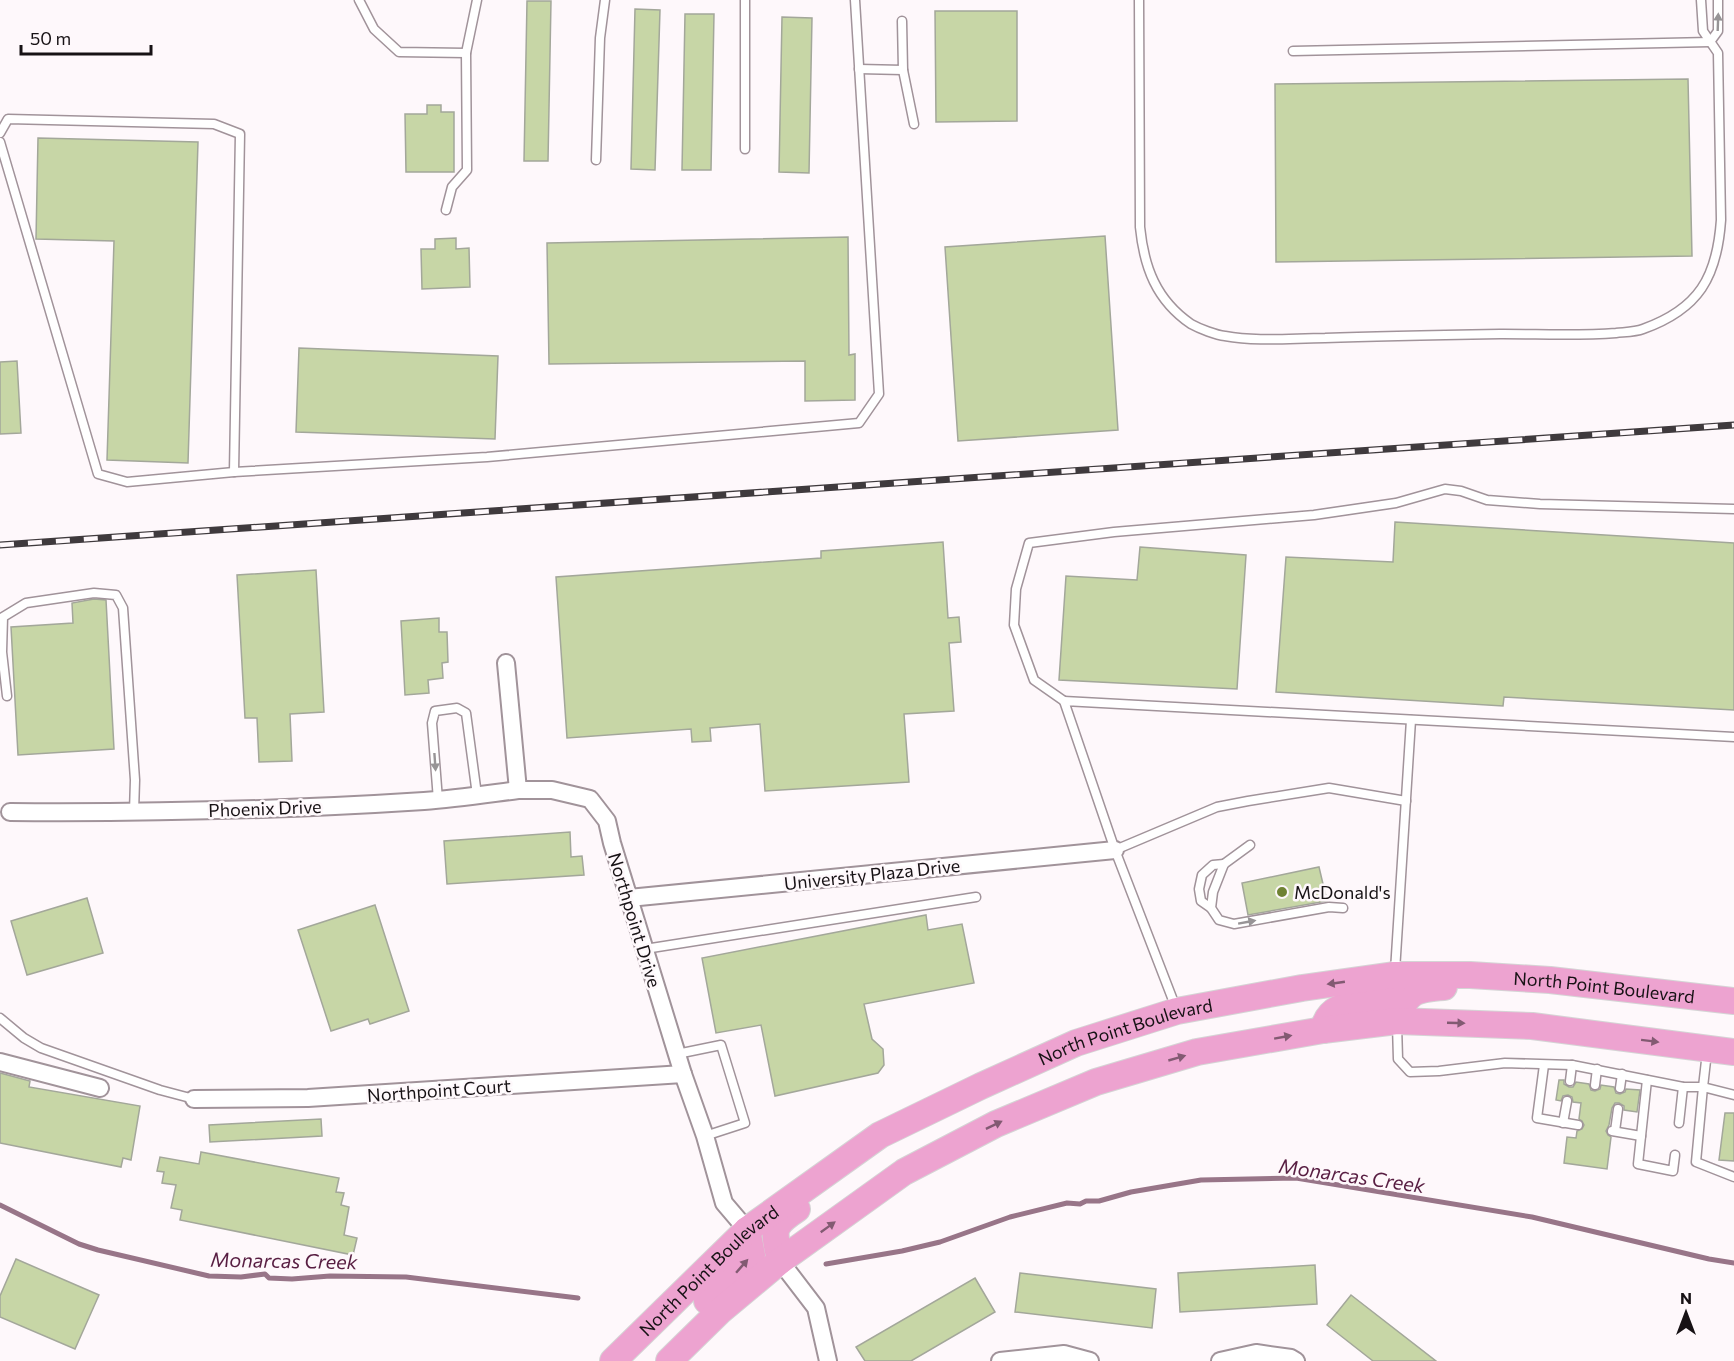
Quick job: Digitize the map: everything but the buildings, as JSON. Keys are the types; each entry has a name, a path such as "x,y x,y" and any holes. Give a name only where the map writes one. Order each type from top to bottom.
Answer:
{"main road":[{"name":"North Point Boulevard","path":"613,1361 747,1230 880,1135 1076,1043 1177,1011 1302,988 1394,975 1470,975 1550,980 1734,1001"},
{"path":"1323,1030 1326,1020 1332,1012 1339,1008 1378,1002 1383,999 1388,994 1394,975"},
{"path":"1397,1021 1403,1003 1411,994 1424,989 1459,986 1466,982 1470,975"},
{"name":"North Point Boulevard","path":"670,1360 720,1311 780,1261 904,1172 996,1124 1096,1082 1197,1052 1323,1030 1397,1021 1532,1026 1734,1052"},
{"path":"780,1261 775,1235 778,1224 892,1143 901,1125"},
{"path":"670,1360 674,1333 744,1266 752,1254 747,1230"}],"street":[{"path":"506,663 518,790"},
{"name":"Phoenix Drive","path":"10,813 134,813 438,800 518,790"},
{"name":"Northpoint Drive","path":"518,790 552,790 590,799 607,821 724,1203 747,1230"},
{"name":"University Plaza Drive","path":"629,898 1115,850"},
{"path":"0,1062 100,1088"},
{"name":"Northpoint Court","path":"194,1099 308,1098 683,1074"},
{"path":"780,1261 816,1308 828,1361"},
{"path":"1220,1361 1256,1353 1291,1358 1296,1361"},
{"path":"1000,1361 1039,1359 1064,1354 1090,1361"}],"lane":[{"path":"359,0 374,29 399,52 466,53"},
{"path":"446,210 452,188 467,170 466,53 477,0"},
{"path":"596,160 600,38 605,0"},
{"path":"745,0 745,149"},
{"path":"0,142 98,474 127,482 234,472 487,457 860,423 879,394 855,0"},
{"path":"1139,0 1140,227 1143,254 1150,276 1165,300 1192,324 1225,336 1270,339 1505,334 1592,335 1641,330 1676,313 1698,296 1712,272 1719,243 1721,220 1718,53 1703,32 1701,0"},
{"path":"1710,42 1718,31 1718,0"},
{"path":"902,21 903,70 914,124"},
{"path":"1293,51 1710,42"},
{"path":"859,69 903,70"},
{"path":"0,133 8,119 214,124 240,134 234,472"},
{"path":"1734,509 1540,504 1487,500 1461,491 1445,489 1396,503 1314,515 1114,532 1029,543 1016,589 1014,625 1034,680 1064,701 1734,737"},
{"path":"7,696 2,652 3,617 26,603 94,593 116,594 123,608 135,780 134,813"},
{"path":"1064,701 1115,850 1177,1011"},
{"path":"438,800 432,723 435,711 457,708 466,713 477,795"},
{"path":"1394,975 1411,720"},
{"path":"1115,850 1218,807 1228,805 1329,788 1406,801"},
{"path":"1250,845 1224,864 1214,866 1202,875 1199,889 1201,901 1211,908 1219,920 1234,924 1329,907 1343,908"},
{"path":"1211,908 1213,891 1224,864"},
{"path":"645,949 976,897"},
{"path":"0,1018 24,1038 67,1059 194,1099"},
{"path":"1397,1021 1398,1059 1410,1072 1505,1064 1572,1065 1734,1095"},
{"path":"677,1054 721,1045 745,1122 705,1136"},
{"path":"1708,1048 1696,1162 1734,1177"},
{"path":"1544,1065 1537,1118 1578,1125"},
{"path":"1570,1081 1572,1065"},
{"path":"1595,1085 1597,1069"},
{"path":"1620,1088 1622,1074"},
{"path":"1647,1080 1638,1164 1673,1171 1675,1155"},
{"path":"1678,1123 1683,1087"},
{"path":"1563,1122 1567,1101"},
{"path":"1618,1110 1613,1131 1641,1136"}],"waterway":[{"name":"Monarcas Creek","path":"826,1264 940,1242 1010,1217 1067,1203 1080,1204 1086,1201 1099,1201 1131,1192 1201,1180 1296,1178 1532,1217 1734,1263"},
{"name":"Monarcas Creek","path":"0,1205 79,1244 209,1276 241,1277 265,1274 269,1278 292,1279 330,1276 406,1277 578,1298"}],"railway":[{"path":"0,545 1734,425"}],"place":[{"name":"McDonald's","path":"1282,892"}]}
